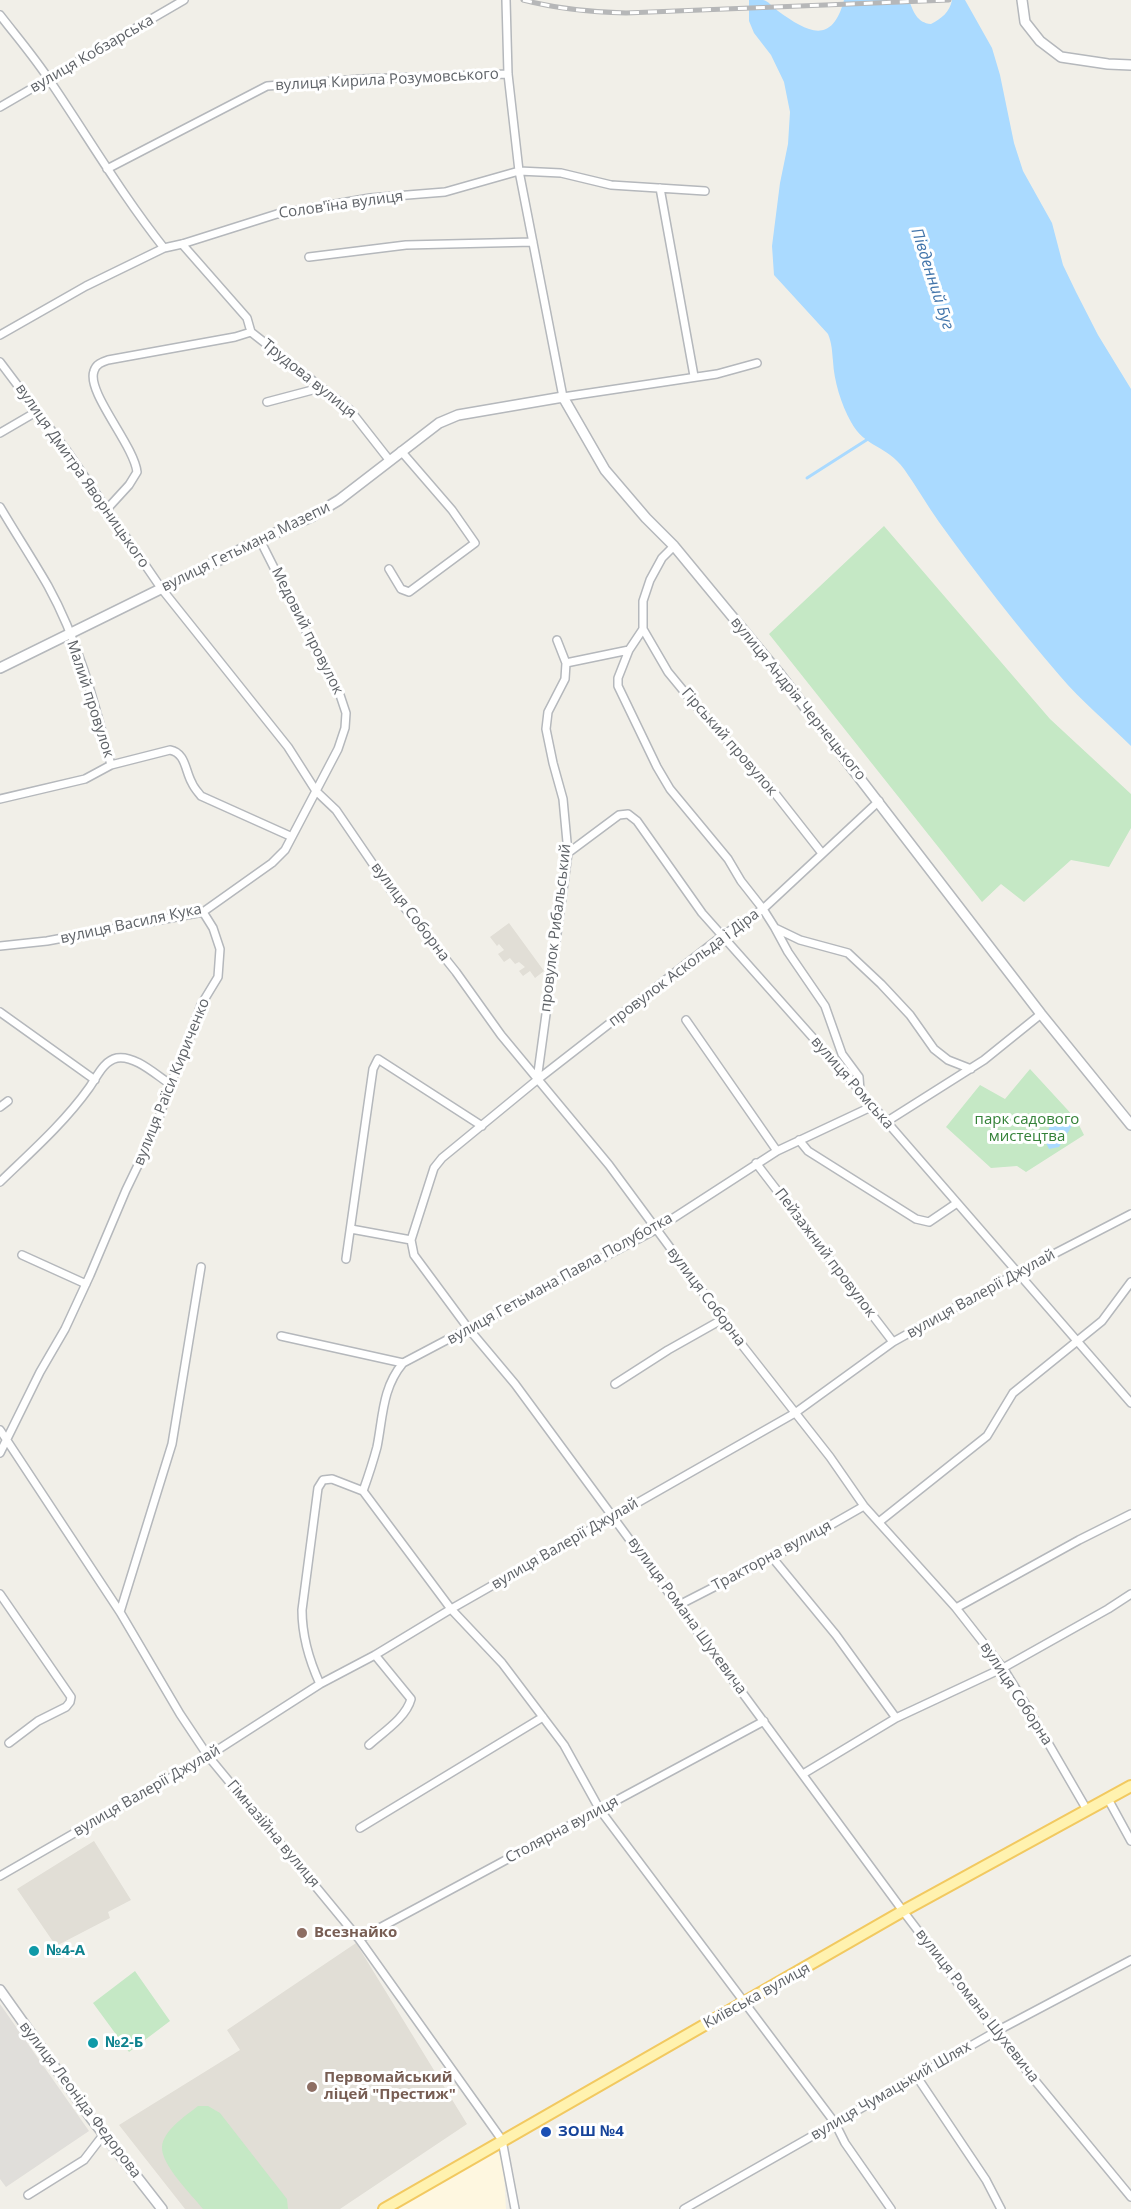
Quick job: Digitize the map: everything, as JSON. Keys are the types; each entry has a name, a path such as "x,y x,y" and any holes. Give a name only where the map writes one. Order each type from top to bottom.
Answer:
{"main road":[{"name":"Київська вулиця","path":"384,2209 903,1911 1131,1786"}],"street":[{"name":"вулиця Кобзарська","path":"0,107 184,0"},
{"name":"вулиця Андрія Чернецького","path":"506,0 508,74 519,171 563,398 605,470 646,518 674,546 778,672 1041,1014 1131,1125"},
{"path":"1022,0 1025,22 1040,41 1061,57 1131,65"},
{"path":"0,15 49,79 107,169 164,248"},
{"name":"вулиця Кирила Розумовського","path":"107,169 267,86 508,74"},
{"name":"Солов'їна вулиця","path":"0,335 86,286 164,248 277,214 370,198 445,192 519,171 561,173 611,185 705,191"},
{"path":"660,188 694,376"},
{"path":"309,257 406,245 532,242"},
{"name":"Трудова вулиця","path":"182,244 247,318 251,332 350,410 390,461"},
{"path":"107,509 129,485 137,472 134,458 100,400 93,378 94,369 99,363 108,360 235,337 251,332"},
{"name":"вулиця Дмитра Яворницького","path":"0,362 67,451 161,588 288,747 316,791"},
{"name":"вулиця Гетьмана Мазепи","path":"0,668 311,517 339,500 439,423 458,415 717,374 757,363"},
{"path":"267,402 320,388"},
{"path":"0,433 36,412"},
{"path":"389,568 401,589 409,592 475,543 452,510 401,450"},
{"name":"Малий провулок","path":"0,507 49,588 70,635 79,656 111,765"},
{"name":"Медовий провулок","path":"260,540 317,653 338,689 346,713 345,728 338,749 316,791"},
{"path":"674,546 662,558 650,580 643,601 643,628 629,650 618,678 618,686 670,789 707,833 764,909 788,952 825,1006 842,1054 859,1077 861,1095"},
{"name":"Гірський провулок","path":"643,628 668,672 770,787 821,852"},
{"path":"557,640 566,663 629,650"},
{"name":"провулок Рибальський","path":"537,1080 568,853 563,799 546,729 548,712 565,679 566,663"},
{"path":"0,799 84,779 111,765 170,750 181,756 192,783 201,796 290,836"},
{"name":"вулиця Василя Кука","path":"0,946 47,941 203,912 272,863 285,850 290,836 316,791"},
{"name":"вулиця Соборна","path":"316,791 336,810 392,892 537,1080 609,1165 655,1230 864,1506 956,1608 1003,1668 1087,1810"},
{"name":"провулок Аскольда і Діра","path":"482,1126 537,1080 722,936 764,909 821,852 879,801"},
{"name":"вулиця Ромська","path":"568,853 619,815 627,814 637,821 702,913 855,1085 861,1095 1131,1404"},
{"name":"вулиця Раїси Кириченко","path":"0,1453 86,1284 126,1190 155,1130 170,1084 181,1062 201,1005 218,977 220,949 213,927 203,912"},
{"path":"775,928 800,940 848,953 910,1015 934,1049 948,1060 971,1069"},
{"path":"0,1012 95,1080"},
{"path":"886,1122 971,1069 1041,1014"},
{"path":"686,1020 777,1151"},
{"path":"0,1182 73,1110 106,1064 120,1058 139,1063 170,1084"},
{"path":"346,1259 373,1070 378,1059 482,1126 434,1168 411,1240 351,1229"},
{"path":"0,1107 8,1101"},
{"name":"вулиця Гетьмана Павла Полуботка","path":"363,1491 376,1448 386,1392 395,1373 403,1364 655,1230 777,1151 873,1106"},
{"path":"800,1140 808,1151 916,1219 929,1222 957,1203"},
{"name":"Пейзажний провулок","path":"756,1163 893,1342"},
{"name":"вулиця Валерії Джулай","path":"0,1876 208,1756 320,1684 375,1655 451,1609 795,1413 893,1342 1017,1273 1131,1214"},
{"name":"вулиця Романа Шухевича","path":"411,1240 414,1255 468,1328 515,1384 903,1911 995,2032 1061,2109 1131,2197"},
{"path":"22,1255 86,1284"},
{"path":"120,1612 172,1444 201,1267"},
{"path":"879,1522 987,1436 1013,1393 1102,1321 1131,1282"},
{"path":"615,1384 668,1350 723,1319"},
{"path":"281,1336 403,1364"},
{"name":"Гімназійна вулиця","path":"0,1430 120,1612 180,1714 208,1756 359,1939 502,2140 515,2209"},
{"path":"320,1684 309,1660 302,1630 302,1610 318,1488 323,1480 332,1479 363,1491 451,1609 502,1663 564,1745 600,1810 835,2123 845,2143 891,2209"},
{"name":"Тракторна вулиця","path":"679,1605 864,1506"},
{"path":"956,1608 1131,1514"},
{"path":"771,1556 836,1635 896,1718"},
{"path":"0,1594 71,1697 66,1707 38,1721 9,1743"},
{"path":"803,1774 896,1718 1003,1668 1108,1610 1131,1594"},
{"path":"369,1745 400,1717 411,1699 375,1655"},
{"path":"360,1828 543,1717"},
{"name":"Столярна вулиця","path":"359,1939 764,1721"},
{"path":"1108,1799 1131,1841"},
{"name":"вулиця Чумацький Шлях","path":"688,2208 995,2032 1131,1960"},
{"name":"вулиця Леоніда Федорова","path":"0,1990 104,2134 162,2209"},
{"path":"917,2077 986,2180 1001,2209"},
{"path":"28,2195 84,2160 104,2134"}],"shaded area":[{"path":"509,923 544,971 535,978 530,971 523,976 519,971 525,967 519,962 515,964 510,958 504,962 498,954 504,950 499,944 497,946 490,937"},
{"path":"94,1841 131,1900 108,1912 110,1918 56,1946 17,1889"},
{"name":"Первомайський ліцей \"Престиж\"","path":"356,1943 467,2124 340,2209 185,2209 119,2125 240,2050 227,2030"},
{"path":"0,2004 89,2131 6,2187 0,2179"},
{"path":"502,2140 506,2209 384,2209"}],"green space":[{"path":"884,526 1050,719 1131,794 1131,828 1109,867 1071,860 1024,902 1001,884 982,902 769,634"},
{"name":"парк садового мистецтва","path":"1030,1069 1076,1119 1084,1135 1026,1172 1017,1166 991,1168 946,1127 980,1085 1005,1099"},
{"path":"135,1971 170,2021 129,2052 93,2003"},
{"path":"198,2106 208,2106 220,2113 287,2199 288,2209 203,2209 166,2162 162,2147 171,2129"}],"water":[{"name":"Південний Буг","path":"749,0 763,0 799,25 817,31 833,24 844,0 909,0 919,19 931,24 944,15 952,0 965,0 992,48 1014,143 1023,171 1052,223 1063,265 1076,292 1098,335 1131,389 1131,746 1077,694 1029,639 953,542 904,469 891,455 869,442 857,430 847,415 839,392 828,334 774,275 772,246 780,183 788,144 790,112 784,82 771,55 754,33 749,21"},
{"path":"1067,1117 1076,1119 1059,1147 1049,1149 1044,1139 1053,1120"}],"waterway":[{"path":"807,478 868,439"}],"railway":[{"path":"523,0 575,10 626,13 949,0"}],"place":[{"name":"Всезнайко","path":"302,1933"},
{"name":"№4-А","path":"34,1951"},
{"name":"№2-Б","path":"93,2043"},
{"name":"Первомайський ліцей \"Престиж\"","path":"312,2087"},
{"name":"ЗОШ №4","path":"546,2132"}]}
